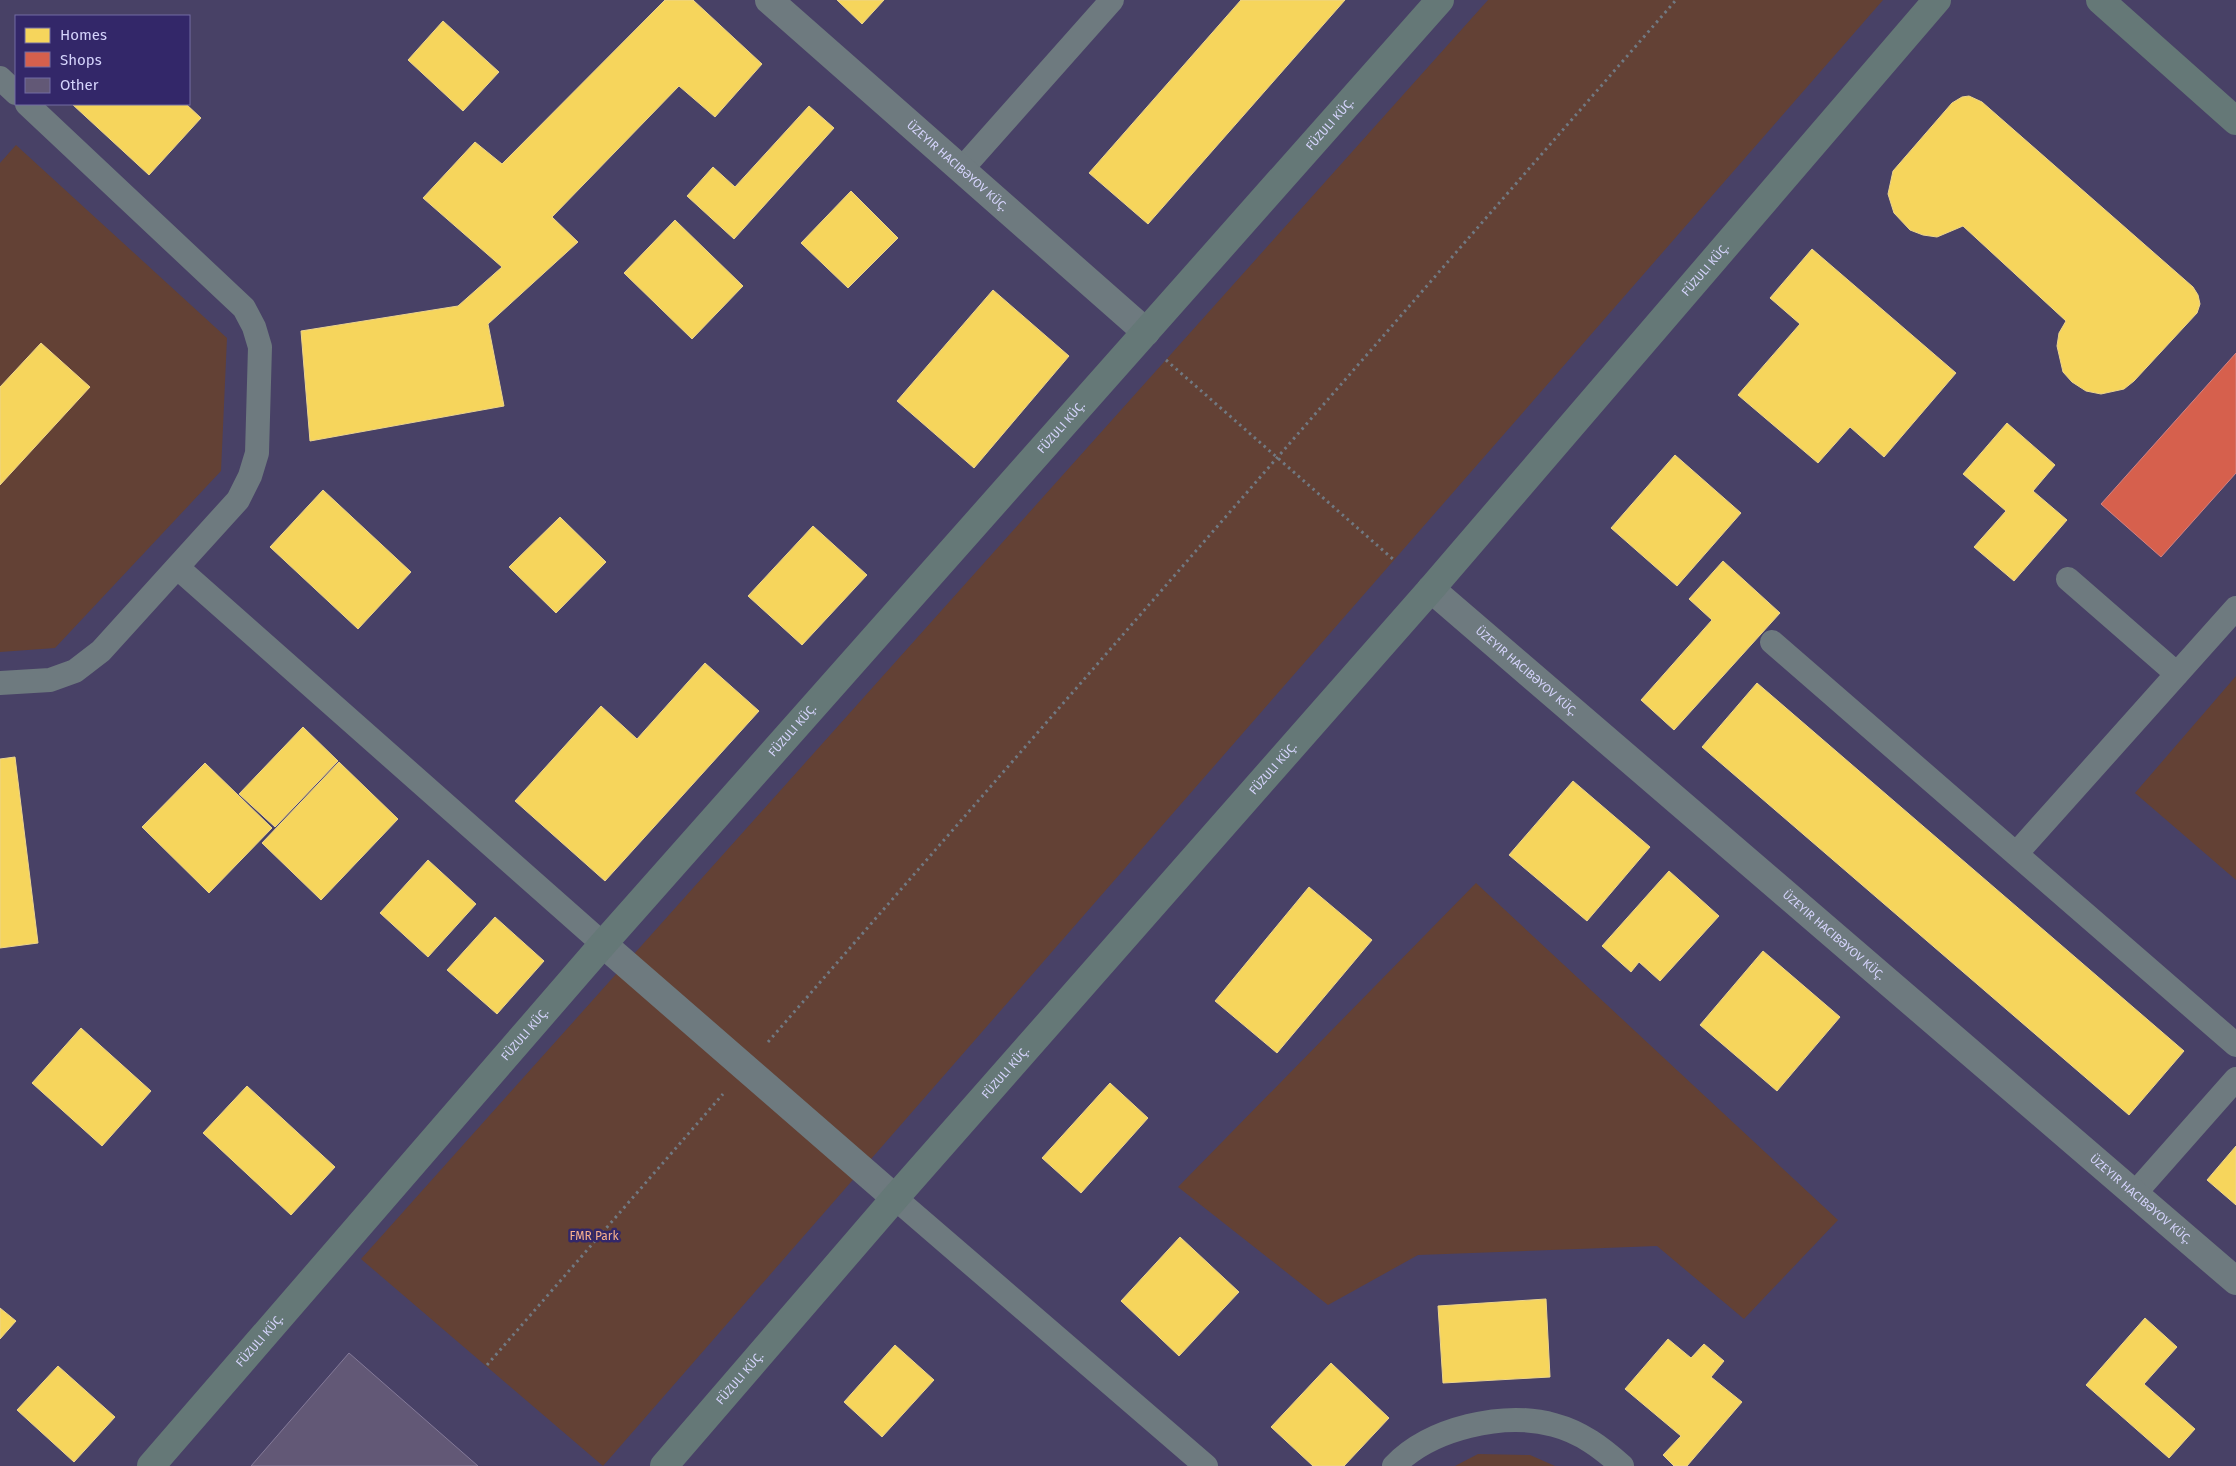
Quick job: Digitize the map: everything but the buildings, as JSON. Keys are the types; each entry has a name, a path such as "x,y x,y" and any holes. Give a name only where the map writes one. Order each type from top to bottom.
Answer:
{"street":[{"path":"769,0 1146,332"},
{"name":"FÜZULI KÜÇ.","path":"151,1466 603,944 1440,0"},
{"name":"FÜZULI KÜÇ.","path":"664,1466 894,1198 1431,589 1937,0"},
{"path":"2100,0 2236,121"},
{"path":"1431,589 2136,1192 2236,1281"},
{"path":"603,944 894,1198"}],"lane":[{"path":"961,170 1112,0"},
{"path":"0,78 15,92"},
{"path":"0,682 50,680 76,671 101,651 238,500 250,476 257,453 260,346 254,327 244,308 28,105"},
{"path":"178,568 603,944"},
{"path":"2068,579 2177,674"},
{"path":"2016,854 2236,608"},
{"path":"1772,642 2236,1045"},
{"path":"2136,1192 2236,1079"},
{"path":"894,1198 1206,1466"},
{"path":"1394,1466 1404,1455 1453,1429 1512,1419 1554,1425 1597,1444 1622,1466"}],"path":[{"path":"761,1049 1277,455 1676,0"},
{"path":"1165,360 1277,455 1394,560"},
{"path":"487,1365 728,1087"}],"green space":[{"name":"FMR Park","path":"1488,0 1883,0 603,1466 361,1259"},
{"path":"16,145 227,338 221,471 55,648 0,652 0,163"},
{"path":"2236,676 2236,880 2135,793"},
{"path":"1476,883 1838,1220 1744,1319 1657,1246 1418,1255 1328,1305 1178,1187"},
{"path":"1478,1454 1530,1455 1555,1466 1455,1466"}]}
